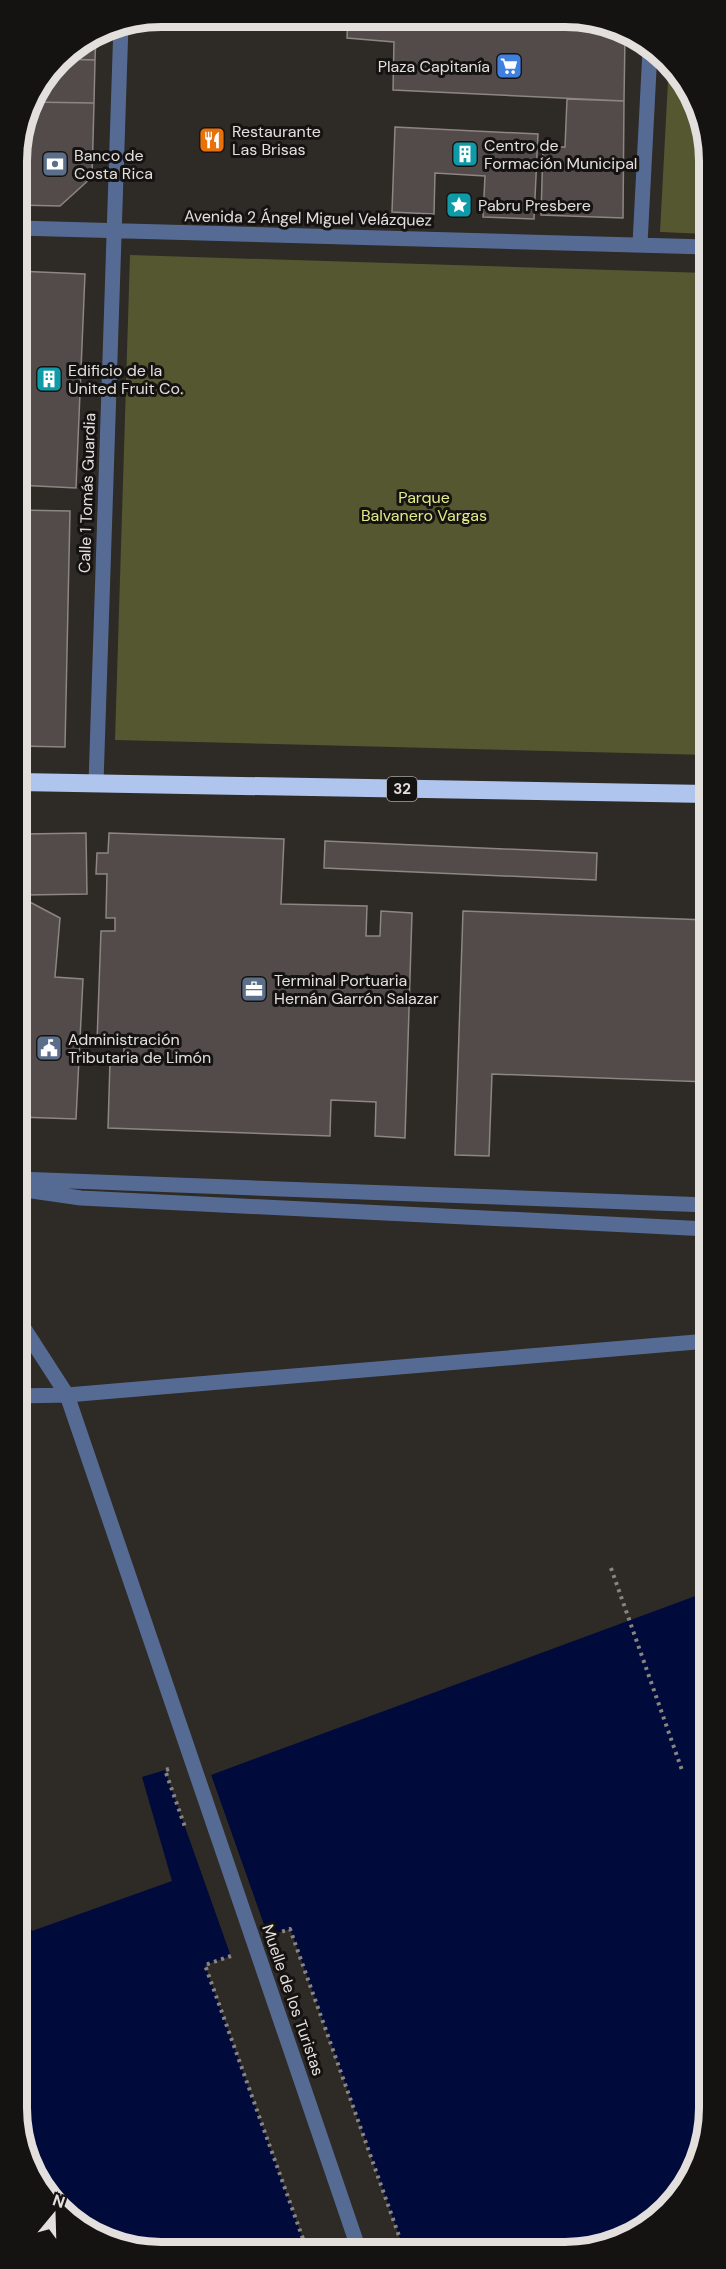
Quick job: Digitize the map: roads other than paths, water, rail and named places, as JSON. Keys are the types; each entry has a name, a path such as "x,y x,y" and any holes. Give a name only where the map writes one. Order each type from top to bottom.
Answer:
{"highway":[{"name":"32","path":"27,778 96,783"},
{"name":"32","path":"27,782 699,794"}],"street":[{"name":"Calle 1 Tomás Guardia","path":"96,783 121,34"},
{"path":"640,244 650,58"},
{"name":"Avenida 2 Ángel Miguel Velázquez","path":"27,228 699,247"},
{"path":"27,1179 699,1205"},
{"path":"27,1190 81,1198 699,1229"},
{"name":"Muelle de los Turistas","path":"27,1333 67,1395 356,2242"},
{"path":"27,1396 67,1395 699,1342"}],"place":[{"name":"Plaza Capitanía","path":"509,66"},
{"name":"Restaurante Las Brisas","path":"212,140"},
{"name":"Centro de Formación Municipal","path":"465,154"},
{"name":"Banco de Costa Rica","path":"55,164"},
{"name":"Pabru Presbere","path":"459,205"},
{"name":"Edificio de la United Fruit Co.","path":"49,379"},
{"name":"Terminal Portuaria Hernán Garrón Salazar","path":"254,989"},
{"name":"Administración Tributaria de Limón","path":"49,1048"}],"park label":[{"name":"Parque Balvanero Vargas","path":"424,506"}]}
